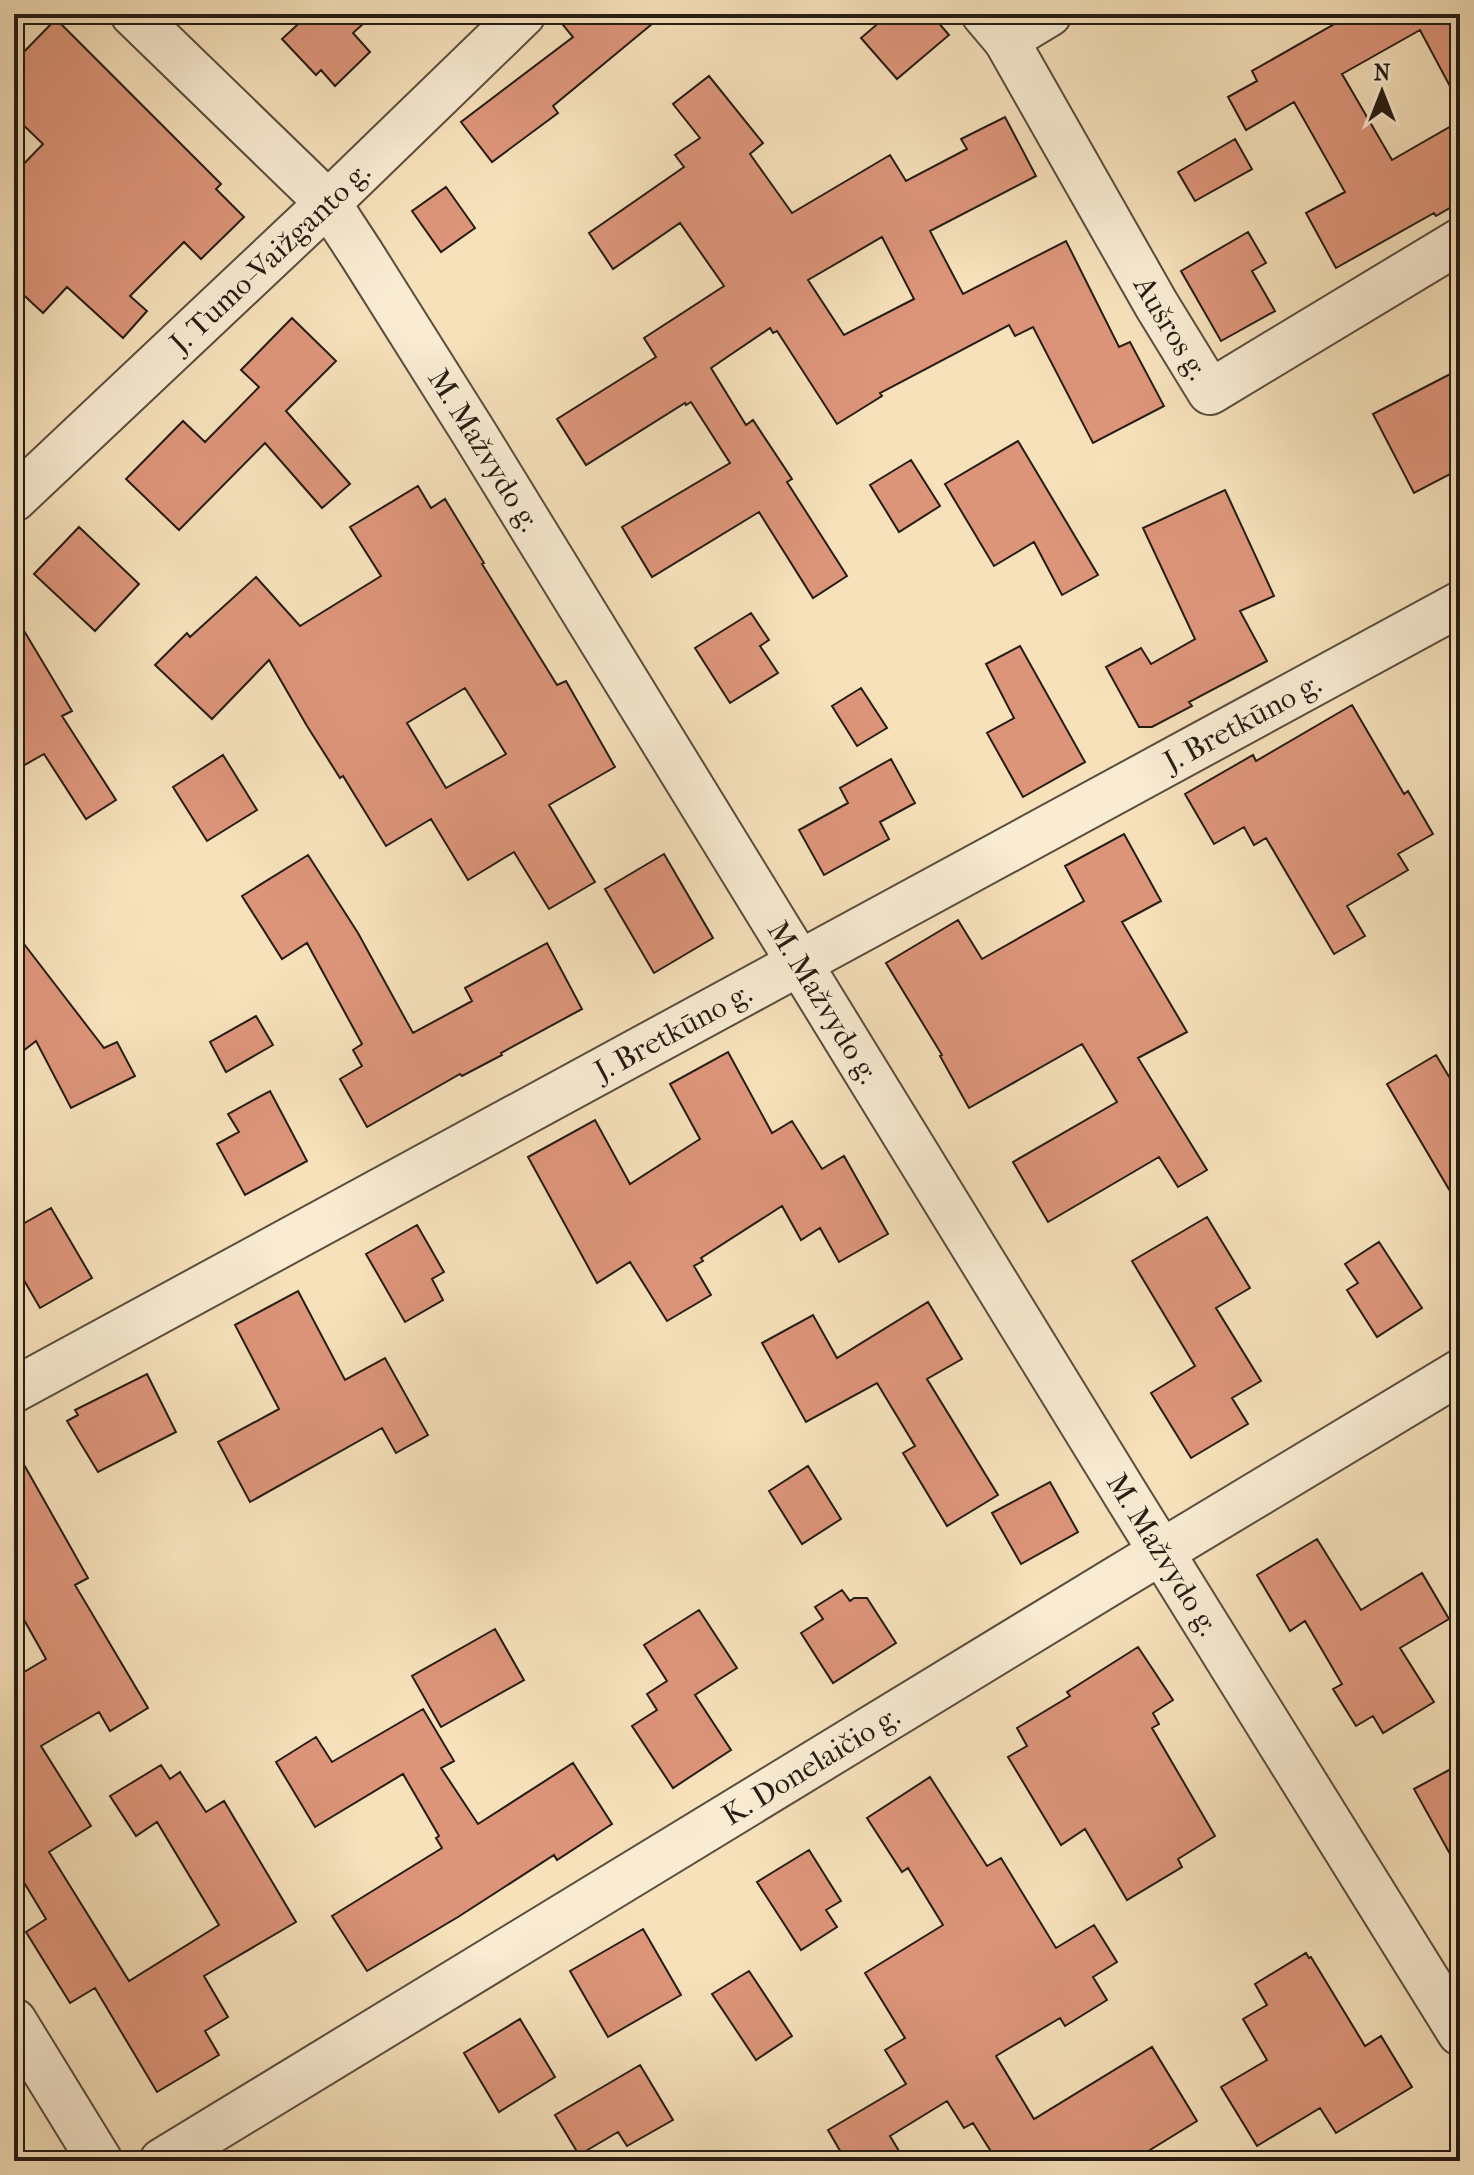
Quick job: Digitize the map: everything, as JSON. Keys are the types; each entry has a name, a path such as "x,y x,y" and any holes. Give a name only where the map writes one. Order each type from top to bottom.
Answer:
{"street":[{"name":"M. Mažvydo g.","path":"133,14 328,203 474,433 1460,2033"},
{"name":"J. Tumo-Vaižganto g.","path":"14,499 523,14"},
{"path":"995,27 1049,14"},
{"name":"Aušros g.","path":"995,27 1210,392 1460,241"},
{"name":"J. Bretkūno g.","path":"14,1390 1460,604"},
{"name":"K. Donelaičio g.","path":"162,2161 1460,1372"},
{"path":"14,2021 100,2161"}],"building":[{"path":"309,14 374,14 353,33 370,52 335,86 321,70 316,75 282,39"},
{"path":"554,14 664,14 553,106 558,113 492,162 461,122 573,37"},
{"path":"889,14 931,14 949,35 897,79 861,38"},
{"path":"1352,14 1460,14 1460,105 1420,30 1342,74 1392,160 1460,121 1460,202 1436,216 1434,213 1336,268 1306,213 1345,192 1294,102 1246,130 1228,97 1257,81 1252,71"},
{"path":"56,19 221,184 216,189 244,217 201,259 184,242 130,296 147,311 123,338 67,287 43,313 14,286 14,174 43,144 14,116 14,62"},
{"path":"709,76 763,143 750,154 792,213 890,155 906,181 967,149 961,139 1005,117 1036,176 930,231 963,294 1066,241 1119,347 1130,342 1164,406 1093,443 1033,327 1015,336 1009,325 880,393 882,396 837,424 777,331 773,333 770,328 711,368 746,425 753,420 792,479 787,482 847,576 813,598 759,512 652,577 622,527 730,463 691,402 586,465 557,419 656,357 644,338 724,286 680,223 613,269 589,233 684,167 675,155 700,138 673,104","holes":["882,237 914,299 844,335 808,280"]},
{"path":"1235,139 1252,169 1195,201 1178,172"},
{"path":"446,187 475,228 441,252 412,211"},
{"path":"1248,232 1266,263 1252,271 1275,311 1221,341 1181,271"},
{"path":"292,318 336,361 286,411 350,484 322,508 265,443 179,530 126,479 183,421 205,442 259,387 241,370"},
{"path":"1460,369 1460,469 1414,493 1373,414"},
{"path":"1018,441 1098,575 1062,595 1034,542 994,566 945,484"},
{"path":"911,460 940,506 899,532 870,485"},
{"path":"418,486 431,508 445,499 557,685 566,681 615,767 549,805 595,882 549,909 514,852 468,880 431,819 386,846 343,776 340,778 307,726 269,660 212,719 155,665 187,633 190,637 256,577 300,626 381,576 350,527","holes":["465,688 506,754 446,788 407,723"]},
{"path":"1225,490 1274,596 1240,611 1267,661 1189,702 1192,706 1152,727 1139,727 1106,667 1141,648 1151,664 1195,639 1143,528"},
{"path":"79,527 139,584 95,631 34,574"},
{"path":"751,613 769,640 760,646 778,673 730,703 695,648"},
{"path":"14,614 72,711 62,716 116,800 86,819 44,754 14,771"},
{"path":"1020,646 1085,762 1023,797 987,733 1014,718 986,664"},
{"path":"861,688 887,728 857,746 832,706"},
{"path":"1352,705 1404,794 1408,791 1433,834 1398,854 1408,870 1347,906 1365,936 1334,954 1266,838 1254,845 1244,827 1214,844 1185,794 1253,755 1256,761"},
{"path":"223,755 257,810 207,841 173,787"},
{"path":"891,759 915,803 880,822 889,839 824,875 799,830 848,803 840,788"},
{"path":"1124,834 1161,901 1122,922 1187,1032 1138,1058 1207,1170 1178,1187 1159,1157 1048,1222 1013,1162 1117,1102 1082,1044 969,1108 942,1055 886,963 958,920 982,959 1084,901 1065,866"},
{"path":"664,854 713,938 654,973 605,889"},
{"path":"308,855 358,933 413,1033 472,1001 465,988 547,943 582,1009 367,1127 340,1079 362,1066 353,1050 362,1044 307,943 282,959 242,896"},
{"path":"14,931 104,1048 117,1042 135,1076 71,1108 36,1041 14,1058"},
{"path":"256,1016 273,1045 226,1072 210,1042"},
{"path":"728,1052 772,1133 792,1121 822,1169 844,1156 888,1234 839,1262 820,1228 801,1240 782,1206 701,1258 703,1261 694,1266 711,1295 667,1321 630,1262 597,1283 528,1157 595,1120 630,1184 700,1139 670,1084"},
{"path":"1436,1055 1460,1095 1460,1208 1387,1084"},
{"path":"270,1091 307,1161 245,1195 217,1144 239,1132 228,1114"},
{"path":"51,1208 92,1278 40,1308 14,1263 14,1229"},
{"path":"1207,1217 1250,1288 1216,1308 1261,1381 1232,1398 1248,1424 1191,1458 1151,1393 1195,1366 1132,1261"},
{"path":"417,1225 444,1272 432,1279 443,1300 405,1322 366,1254"},
{"path":"1379,1242 1422,1308 1377,1337 1347,1290 1358,1283 1345,1264"},
{"path":"298,1291 345,1380 385,1358 428,1435 396,1453 382,1428 250,1502 218,1442 279,1409 235,1325"},
{"path":"928,1302 962,1359 927,1379 998,1495 947,1526 903,1453 915,1446 877,1383 806,1422 762,1343 813,1315 837,1358"},
{"path":"147,1374 176,1432 98,1472 67,1421 78,1415 75,1410"},
{"path":"14,1447 88,1578 75,1585 148,1708 110,1731 99,1712 41,1746 91,1826 49,1852 129,1981 219,1925 157,1822 136,1836 110,1796 161,1765 170,1779 180,1772 206,1812 224,1801 296,1922 204,1976 228,2017 205,2031 219,2055 157,2092 95,1988 70,2003 26,1932 46,1919 17,1871 14,1873 14,1678 46,1659 14,1602"},
{"path":"808,1466 841,1519 802,1544 769,1491"},
{"path":"1050,1482 1078,1532 1021,1564 992,1513"},
{"path":"1317,1539 1361,1610 1422,1573 1449,1619 1400,1648 1434,1702 1383,1733 1373,1716 1356,1726 1333,1689 1342,1684 1305,1621 1290,1631 1257,1575"},
{"path":"842,1590 850,1601 867,1598 896,1643 833,1683 801,1633 823,1619 815,1607"},
{"path":"699,1610 737,1668 695,1695 731,1750 673,1788 632,1726 657,1710 647,1694 667,1681 644,1645"},
{"path":"495,1629 524,1680 441,1727 412,1676"},
{"path":"1138,1647 1173,1700 1153,1713 1159,1724 1152,1728 1215,1836 1178,1859 1182,1867 1127,1900 1085,1829 1061,1845 1008,1757 1027,1746 1017,1728 1070,1696 1067,1692"},
{"path":"423,1709 454,1761 441,1768 478,1824 573,1763 612,1824 557,1860 554,1855 367,1971 332,1916 442,1848 436,1838 439,1836 403,1774 315,1827 276,1762 316,1737 332,1762"},
{"path":"1460,1764 1460,1872 1414,1789"},
{"path":"930,1777 987,1866 1001,1858 1056,1948 1094,1925 1117,1962 1093,1977 1107,2000 1065,2026 1060,2018 996,2056 1034,2119 1152,2047 1197,2121 1132,2161 997,2161 973,2123 964,2128 947,2101 890,2136 905,2161 846,2161 828,2130 906,2084 885,2050 905,2038 865,1973 943,1925 908,1868 902,1872 867,1818"},
{"path":"809,1850 841,1901 826,1910 837,1927 801,1950 757,1882"},
{"path":"643,1929 681,1995 608,2037 570,1971"},
{"path":"1306,1953 1365,2046 1381,2036 1412,2087 1336,2133 1320,2108 1257,2146 1221,2087 1267,2060 1243,2019 1267,2005 1255,1984"},
{"path":"749,1971 792,2036 756,2060 712,1994"},
{"path":"520,2019 555,2077 499,2112 464,2053"},
{"path":"640,2065 673,2120 627,2146 618,2132 579,2155 555,2115"}]}
